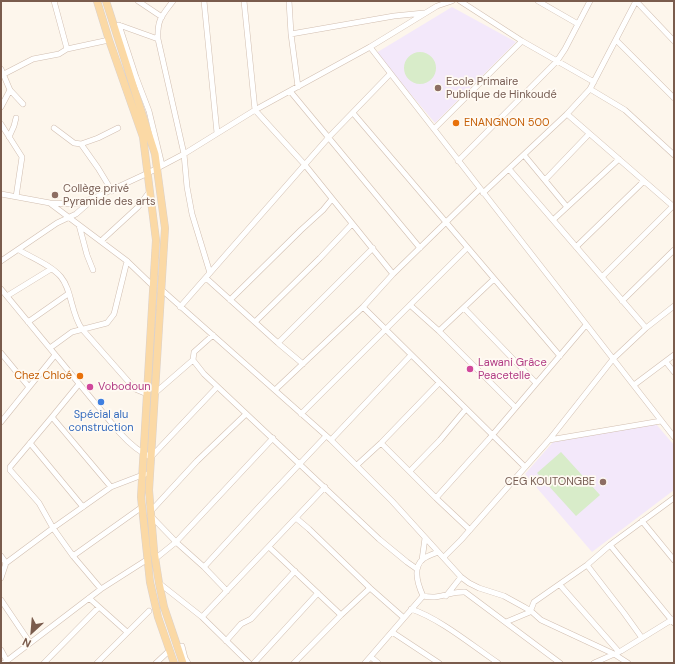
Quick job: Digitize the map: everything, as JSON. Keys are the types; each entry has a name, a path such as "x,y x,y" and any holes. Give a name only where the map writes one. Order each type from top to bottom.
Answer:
{"main road":[{"path":"97,1 108,40 142,137 148,173 156,240 141,497 151,559 159,583 164,607 183,663"},
{"path":"106,1 159,167 165,228 149,490 151,514 150,582 158,617 174,663"}],"street":[{"path":"54,1 67,49"},
{"path":"140,1 162,17"},
{"path":"173,1 158,25 158,39 184,154 187,187 192,214 208,275 230,300 302,364"},
{"path":"244,1 255,110 305,165 393,274"},
{"path":"290,1 291,34 298,87"},
{"path":"437,6 440,1"},
{"path":"1,194 50,203 75,204 112,191 184,154 255,110 370,47 437,6 452,1"},
{"path":"460,1 522,42 594,82"},
{"path":"538,1 578,24"},
{"path":"458,161 557,61 590,1"},
{"path":"275,390 363,307 393,274 446,222 509,169 590,89 636,1 674,40"},
{"path":"203,2 217,133"},
{"path":"291,34 394,16 425,13"},
{"path":"158,39 119,25 129,58 152,121 159,167"},
{"path":"23,104 10,90 2,72 33,59 55,55 64,52 67,49 108,40"},
{"path":"616,40 674,98"},
{"path":"434,129 522,42"},
{"path":"370,47 674,437"},
{"path":"180,307 329,137 390,74"},
{"path":"590,89 625,110 674,155"},
{"path":"1,107 10,90"},
{"path":"290,92 420,248"},
{"path":"352,113 560,356"},
{"path":"566,114 674,206 602,276"},
{"path":"9,137 16,118"},
{"path":"1,124 22,157 16,197"},
{"path":"54,128 74,143 81,144 98,138 118,128"},
{"path":"545,180 589,134"},
{"path":"81,144 112,191"},
{"path":"524,155 567,207"},
{"path":"553,220 619,159"},
{"path":"509,169 646,328"},
{"path":"576,247 644,181"},
{"path":"101,241 138,207 150,191"},
{"path":"1,261 57,223 80,211 92,199"},
{"path":"230,300 323,210 332,199"},
{"path":"50,203 127,261 153,286"},
{"path":"255,322 352,224"},
{"path":"79,225 87,255 93,270"},
{"path":"278,343 373,248"},
{"path":"301,414 467,248"},
{"path":"19,250 60,276 68,294 77,322 82,329 135,389 146,394"},
{"path":"622,301 674,250"},
{"path":"50,348 72,332 106,323 110,320 114,314 127,261"},
{"path":"7,296 51,269"},
{"path":"439,331 494,279"},
{"path":"1,289 126,441 143,454 151,457 217,387"},
{"path":"162,290 328,438 357,466 469,583 479,588 504,596 531,611 541,620 616,653"},
{"path":"28,322 68,294"},
{"path":"410,304 515,407"},
{"path":"444,557 470,530 549,440 613,359 646,328 674,306"},
{"path":"363,307 525,467"},
{"path":"464,308 536,383"},
{"path":"436,498 586,325"},
{"path":"154,394 193,360 194,352 213,335"},
{"path":"1,354 29,387"},
{"path":"1,422 55,355"},
{"path":"204,567 259,507 411,355"},
{"path":"634,386 674,355"},
{"path":"193,360 217,387 301,464 379,539 417,569"},
{"path":"666,362 674,372"},
{"path":"357,466 439,383"},
{"path":"79,384 30,442 10,467 10,470 40,503 53,528 73,556 101,589"},
{"path":"410,472 466,409"},
{"path":"226,591 204,567 176,542 151,514 197,461 246,414"},
{"path":"52,417 111,487"},
{"path":"549,440 661,421"},
{"path":"1,650 6,662 101,589 176,542 273,438"},
{"path":"30,442 83,507"},
{"path":"381,443 470,530"},
{"path":"1,578 6,563 53,528 111,487 150,472"},
{"path":"202,618 325,487"},
{"path":"506,622 531,611 534,602 587,565 610,545 642,521 674,500"},
{"path":"73,556 142,507"},
{"path":"296,518 310,529 370,588 404,618"},
{"path":"642,521 674,560"},
{"path":"423,596 418,586 417,569 422,560 426,538"},
{"path":"594,663 616,653 673,621 610,545"},
{"path":"268,547 340,615"},
{"path":"422,560 438,552"},
{"path":"1,556 6,563"},
{"path":"587,565 642,638"},
{"path":"226,641 241,624 251,619 294,571"},
{"path":"446,596 461,576"},
{"path":"159,583 202,618 249,663"},
{"path":"465,592 469,583"},
{"path":"560,585 616,653 628,663"},
{"path":"294,663 340,615 370,588"},
{"path":"423,596 435,598 465,592 560,663"},
{"path":"254,663 318,593"},
{"path":"365,663 423,596"},
{"path":"89,598 128,632"},
{"path":"1,600 30,644"},
{"path":"44,663 99,607"},
{"path":"411,609 418,611 439,623 498,663"},
{"path":"97,663 149,611"},
{"path":"392,632 440,663"},
{"path":"182,646 188,663"},
{"path":"156,663 170,650"},
{"path":"371,657 378,663"}],"shaded area":[{"name":"Ecole Primaire Publique de Hinkoudé","path":"452,7 516,42 435,123 376,53"},
{"name":"CEG KOUTONGBE","path":"656,424 674,445 674,490 592,552 525,474 553,442"}],"green space":[{"path":"423,52 429,54 434,59 436,68 434,77 429,82 417,84 411,82 406,77 404,65 406,59 411,54"},
{"path":"561,452 600,495 576,516 537,473"}],"place":[{"name":"Ecole Primaire Publique de Hinkoudé","path":"438,88"},
{"name":"ENANGNON 500","path":"456,123"},
{"name":"Collège privé Pyramide des arts","path":"55,195"},
{"name":"Lawani Grâce Peacetelle","path":"470,369"},
{"name":"Chez Chloé","path":"80,376"},
{"name":"Vobodoun","path":"90,387"},
{"name":"Spécial alu construction","path":"101,402"},
{"name":"CEG KOUTONGBE","path":"603,482"}]}
